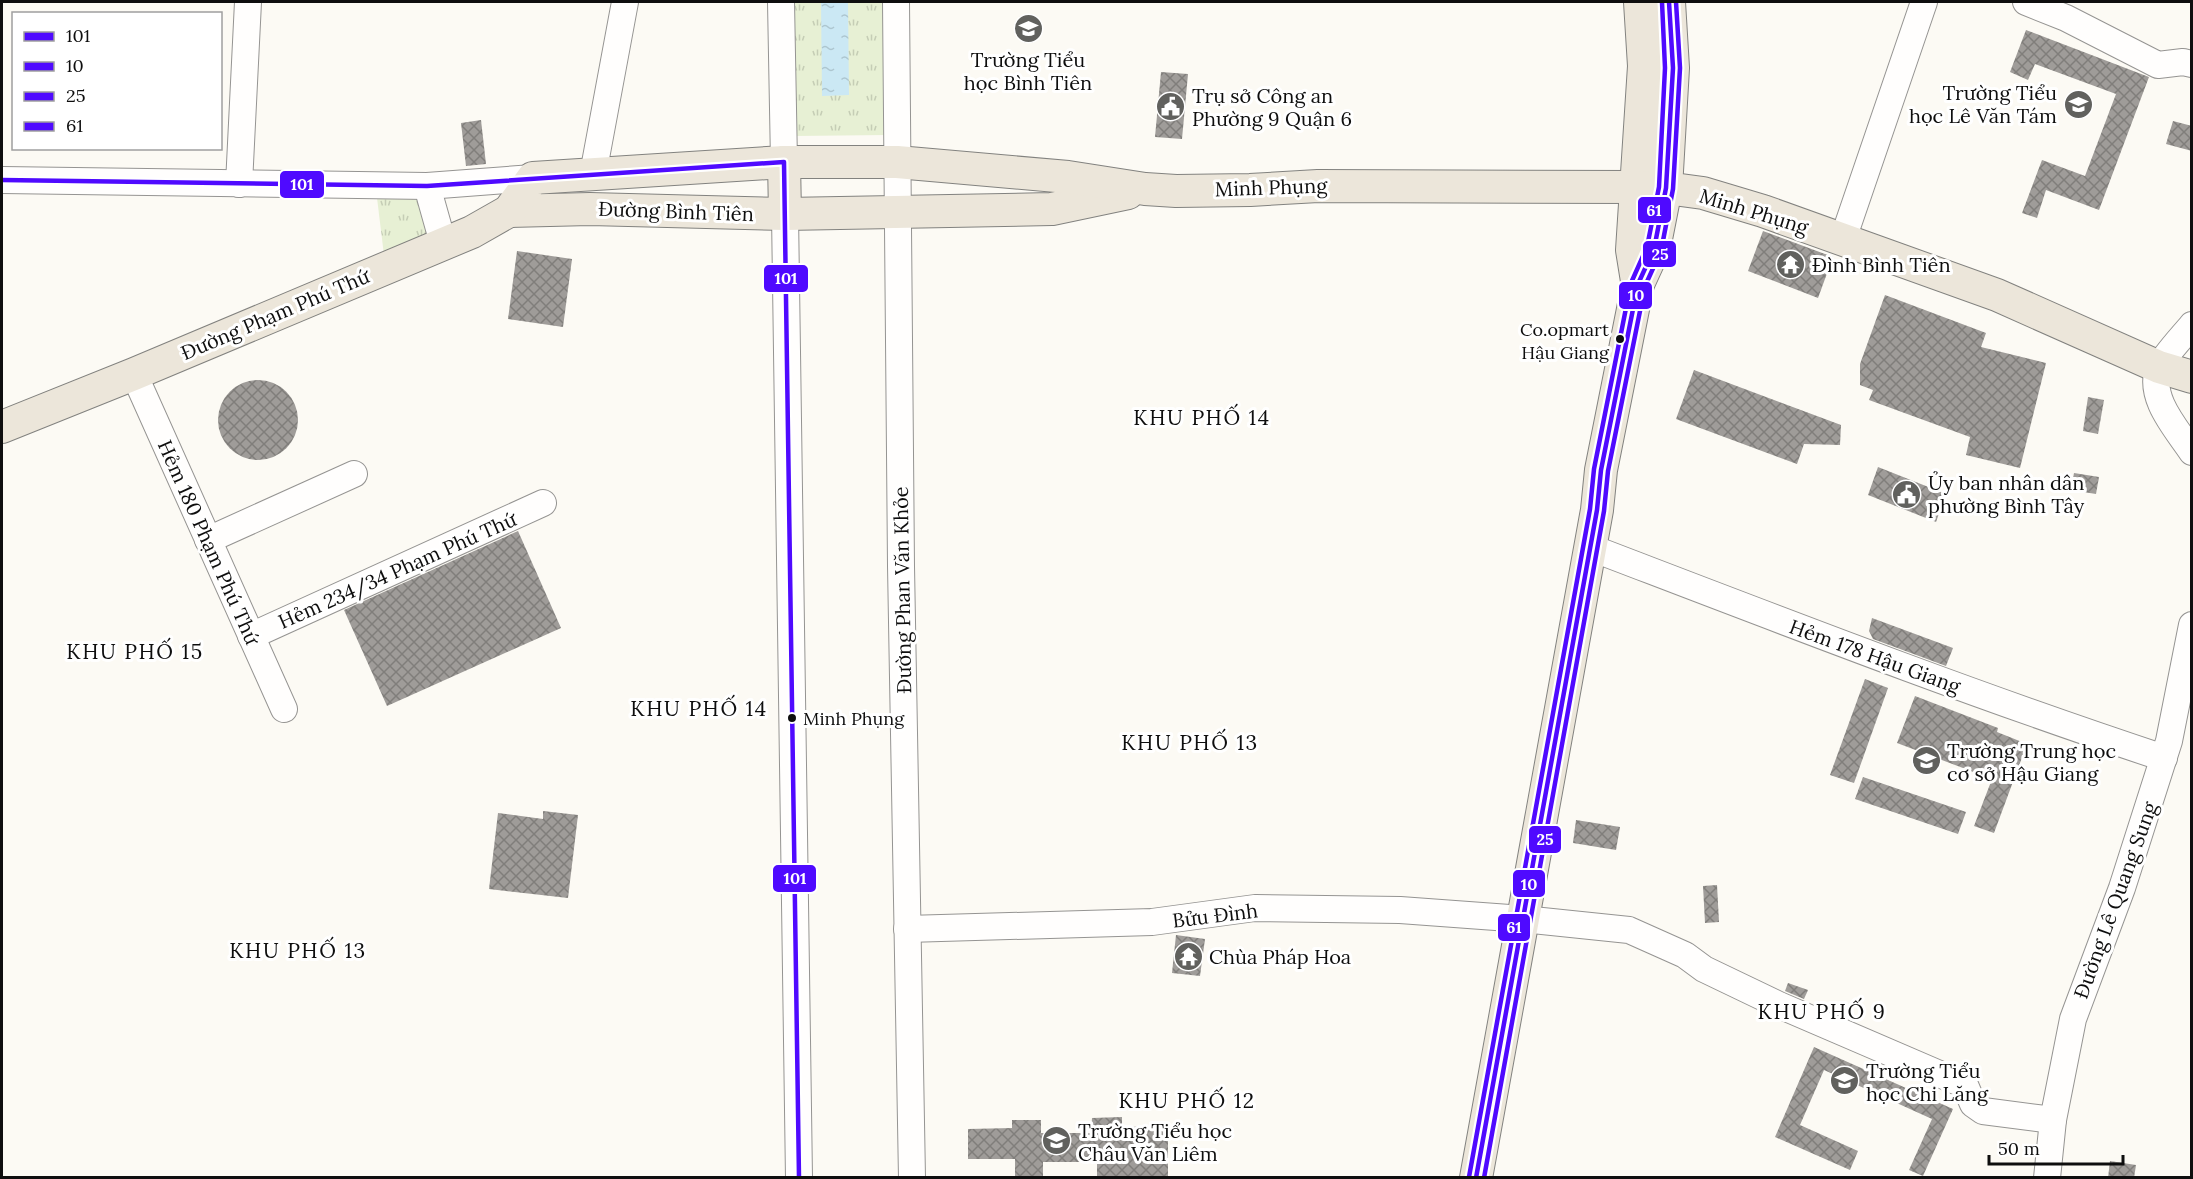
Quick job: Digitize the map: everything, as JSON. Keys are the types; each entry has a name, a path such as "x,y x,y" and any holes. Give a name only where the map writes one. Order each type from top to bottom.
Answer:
{"main road":[{"path":"1476,1178 1597,510 1601,470 1638,285 1654,249 1640,2"},
{"path":"1651,188 1673,68 1669,2"},
{"name":"Đường Bình Tiên","path":"533,178 784,162 897,162"},
{"path":"784,162 785,214"},
{"path":"838,162 839,213"},
{"name":"Minh Phụng","path":"897,162 1068,177 1145,189 1176,191 1318,186 1651,188 1703,193 1763,211 1997,295 2159,367 2192,377"},
{"name":"Đường Phạm Phú Thứ","path":"2,427 472,232 510,211 533,178"},
{"name":"Minh Phụng","path":"897,212 1052,209 1145,189"},
{"name":"Đường Bình Tiên","path":"510,211 590,209 785,214 897,212"}],"street":[{"path":"239,184 248,2"},
{"path":"594,174 625,2"},
{"path":"781,2 784,162"},
{"name":"Đường Phan Văn Khỏe","path":"896,2 897,212 912,1178"},
{"path":"1843,239 1924,2"},
{"path":"2026,2 2069,10 2158,65 2183,62 2192,64"},
{"name":"Đường Bình Tiên","path":"2,180 427,186 533,178"},
{"path":"462,183 510,211"},
{"path":"427,186 443,243"},
{"path":"785,214 799,1178"},
{"path":"2192,325 2159,367 2156,388 2158,398 2192,452"},
{"name":"Hẻm 180 Phạm Phú Thứ","path":"134,374 284,709"},
{"path":"208,540 354,474"},
{"name":"Hẻm 234/34 Phạm Phú Thứ","path":"251,636 543,503"},
{"name":"Hẻm 178 Hậu Giang","path":"1589,547 2039,716 2164,758"},
{"name":"Đường Lê Quang Sung","path":"2047,1178 2053,1120 2073,1019 2122,888 2164,758 2192,625"},
{"name":"Bửu Đình","path":"907,929 1152,922 1255,908 1400,910 1629,930 1685,955 1704,969 1779,1005 1965,1085 1973,1104 1983,1111 2053,1120"}],"green space":[{"path":"793,2 887,2 888,135 795,136"},
{"path":"418,196 432,230 428,238 384,255 377,198"}],"water":[{"path":"821,2 848,2 849,95 822,96"}],"building":[{"path":"2026,30 2149,77 2099,210 2046,190 2037,218 2022,213 2042,160 2085,176 2116,94 2035,64 2028,80 2010,72"},
{"name":"Trụ sở Công an Phường 9 Quận 6","path":"1161,72 1188,74 1182,139 1155,137"},
{"path":"481,120 486,164 466,166 461,123"},
{"path":"2173,121 2192,126 2192,151 2166,144"},
{"name":"Đình Bình Tiên","path":"1763,231 1833,257 1818,298 1748,271"},
{"path":"517,251 572,259 563,327 508,319"},
{"path":"1885,295 1986,333 1981,347 2046,363 2020,468 1966,455 1970,437 1869,400 1873,390 1860,385 1860,364"},
{"path":"1694,370 1841,425 1840,445 1804,444 1797,464 1676,419"},
{"path":"258,380 273,383 286,392 295,405 298,420 295,435 286,448 273,457 258,460 243,457 230,448 221,435 218,420 221,405 230,392 243,383"},
{"path":"2088,397 2104,400 2098,434 2083,431"},
{"name":"Ủy ban nhân dân phường Bình Tây","path":"1878,467 1946,494 1936,522 1868,495"},
{"path":"2074,473 2099,477 2096,494 2071,490"},
{"path":"518,531 561,628 387,706 344,610"},
{"path":"1872,618 1953,648 1946,666 1873,639 1869,631"},
{"path":"1865,679 1888,688 1854,783 1830,775"},
{"path":"1915,696 1998,728 1997,732 2027,744 1994,833 1974,826 1992,779 1897,743"},
{"path":"1863,777 1966,812 1958,834 1855,799"},
{"path":"543,811 578,815 568,898 489,889 498,813 543,819"},
{"path":"1576,820 1620,827 1616,850 1573,843"},
{"path":"1717,885 1719,922 1705,923 1703,886"},
{"name":"Chùa Pháp Hoa","path":"1176,935 1205,939 1200,976 1172,973"},
{"path":"1788,983 1808,990 1804,999 1785,991"},
{"path":"1814,1047 1953,1109 1923,1176 1909,1170 1932,1119 1824,1070 1800,1125 1858,1151 1850,1170 1775,1137"},
{"path":"1122,1117 1122,1127 1168,1126 1168,1178 1097,1178 1097,1162 1043,1162 1043,1178 1015,1178 1015,1159 968,1159 968,1129 1012,1128 1012,1120 1041,1120 1041,1133 1091,1133 1092,1118"},
{"path":"2110,1161 2136,1165 2134,1178 2108,1178"}],"transit line":[{"name":"61","path":"1469,1177 1590,509 1594,469 1631,283 1647,247 1659,187 1665,68 1662,2"},
{"name":"10","path":"1476,1178 1597,510 1601,470 1638,284 1654,249 1666,188 1673,68 1669,2"},
{"name":"25","path":"1484,1178 1604,511 1608,471 1645,286 1661,251 1673,189 1680,68 1676,2"},
{"name":"101","path":"2,180 427,186 784,162 799,1178"}],"place":[{"name":"Trường Tiểu học Bình Tiên","path":"1028,28"},
{"name":"Trường Tiểu học Lê Văn Tám","path":"2078,104"},
{"name":"Trụ sở Công an Phường 9 Quận 6","path":"1171,106"},
{"name":"Đình Bình Tiên","path":"1791,264"},
{"name":"Co.opmart Hậu Giang","path":"1620,339"},
{"name":"Ủy ban nhân dân phường Bình Tây","path":"1907,494"},
{"name":"Minh Phụng","path":"792,718"},
{"name":"Trường Trung học cơ sở Hậu Giang","path":"1926,761"},
{"name":"Chùa Pháp Hoa","path":"1188,956"},
{"name":"Trường Tiểu học Chi Lăng","path":"1845,1081"},
{"name":"Trường Tiểu học Châu Văn Liêm","path":"1057,1141"}],"district":[{"name":"KHU PHỐ 14","path":"1202,417"},
{"name":"KHU PHỐ 15","path":"135,651"},
{"name":"KHU PHỐ 14","path":"699,708"},
{"name":"KHU PHỐ 13","path":"1190,742"},
{"name":"KHU PHỐ 13","path":"298,950"},
{"name":"KHU PHỐ 9","path":"1822,1011"},
{"name":"KHU PHỐ 12","path":"1187,1100"}]}
